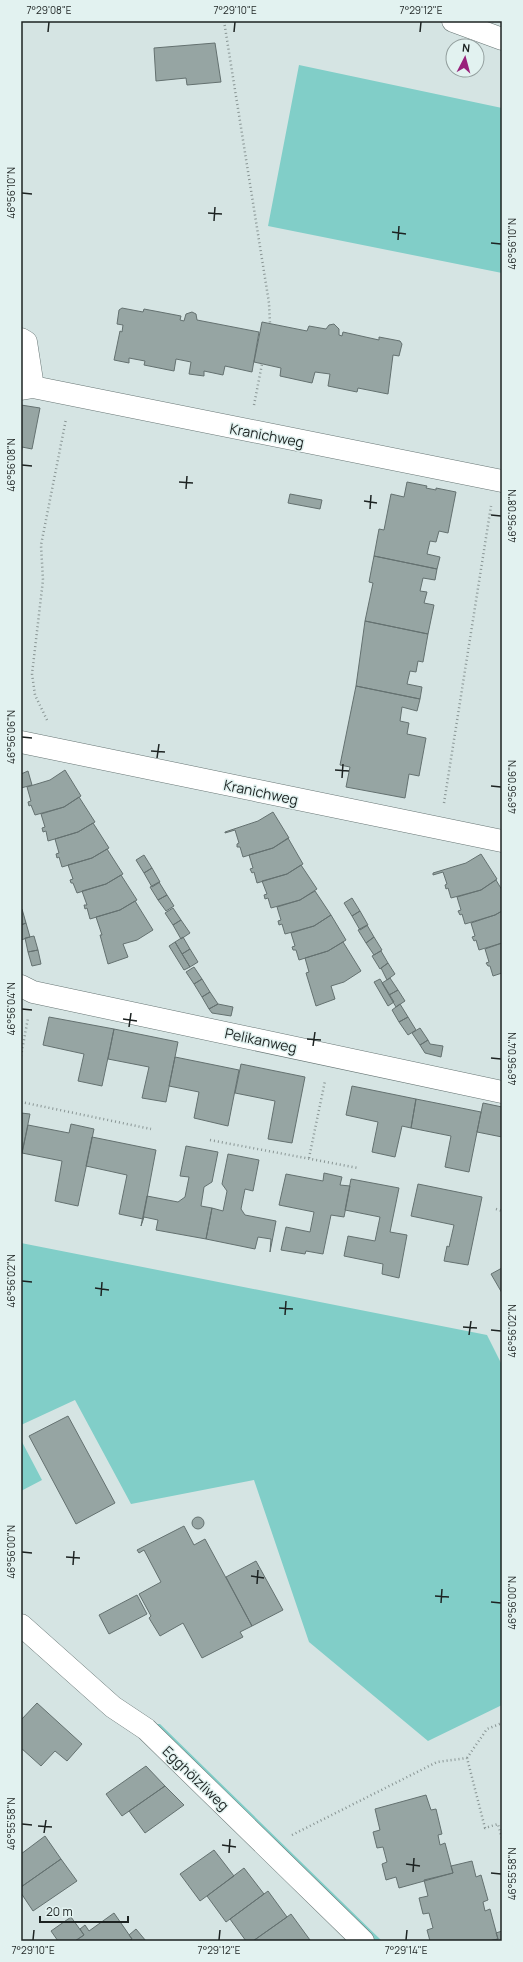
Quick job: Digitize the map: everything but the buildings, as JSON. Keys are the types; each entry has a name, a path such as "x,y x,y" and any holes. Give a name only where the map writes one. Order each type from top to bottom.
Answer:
{"street":[{"path":"453,21 502,39"},
{"name":"Kranichweg","path":"21,339 26,342 27,388 71,395 499,480"},
{"name":"Kranichweg","path":"21,742 502,841"},
{"name":"Pelikanweg","path":"27,988 502,1092"},
{"name":"Egghölzliweg","path":"21,1625 113,1707 146,1729 363,1941"}],"path":[{"path":"224,21 269,303 270,324"},
{"path":"249,431 262,364"},
{"path":"56,749 49,723 35,695 32,674 43,580 41,545 71,395"},
{"path":"440,829 499,480"},
{"path":"21,1056 27,988"},
{"path":"309,1158 330,1055"},
{"path":"21,1102 151,1129"},
{"path":"210,1140 358,1168"},
{"path":"496,1210 502,1210"},
{"path":"291,1836 437,1762 467,1758 487,1729 502,1723"},
{"path":"467,1758 485,1828 498,1824 502,1839"}],"shaded area":[{"path":"299,65 502,108 502,273 268,226"},
{"path":"21,1243 487,1335 502,1365 502,1705 428,1741 309,1642 254,1480 131,1504 75,1400 21,1425"},
{"path":"21,1440 42,1480 21,1491"},
{"path":"156,1724 160,1724 382,1941 376,1941"}]}
